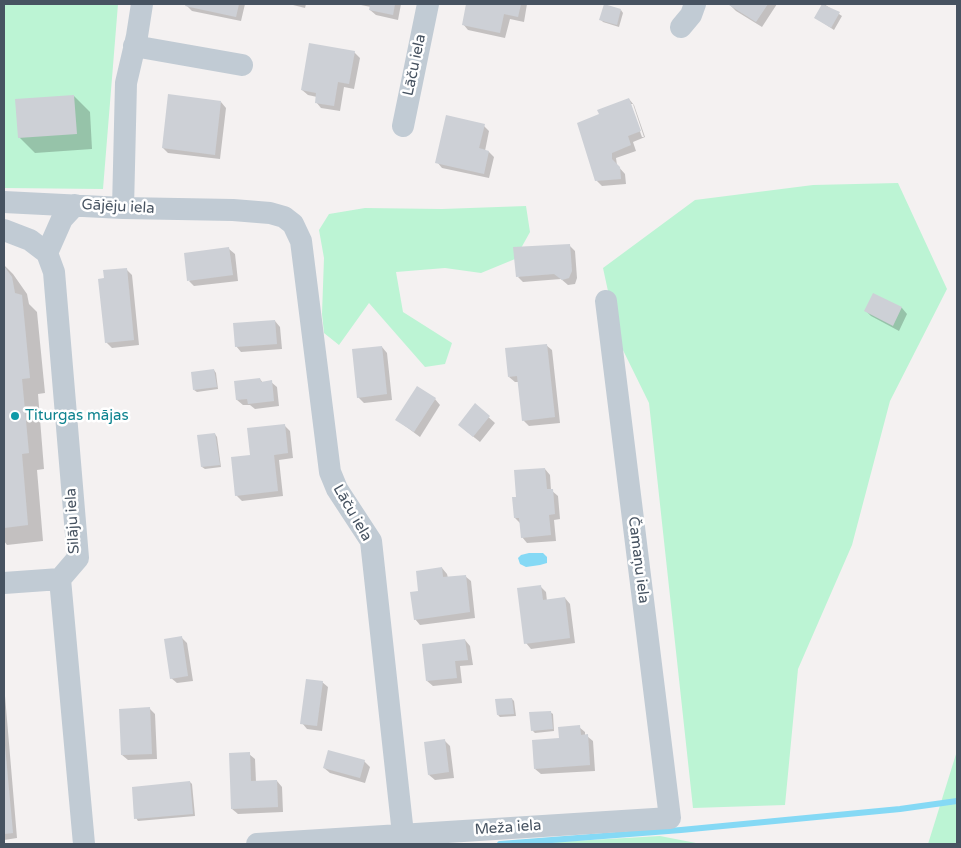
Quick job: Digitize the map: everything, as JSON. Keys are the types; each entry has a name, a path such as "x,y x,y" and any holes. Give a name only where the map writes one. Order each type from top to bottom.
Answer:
{"street":[{"path":"123,208 126,83 142,4"},
{"name":"Lāču iela","path":"403,126 428,4"},
{"path":"681,27 691,15 695,4"},
{"path":"134,46 242,65"},
{"name":"Gājēju iela","path":"4,202 123,208 233,210 270,213 284,217 294,224"},
{"path":"4,230 30,240 47,253 54,232 62,219 75,205"},
{"name":"Lāču iela","path":"294,224 301,241 330,472 337,489 371,541 403,834"},
{"name":"Silāju iela","path":"47,253 54,272 78,558 60,579"},
{"name":"Čamaņu iela","path":"606,302 670,818"},
{"path":"4,583 60,579 84,844"},
{"name":"Meža iela","path":"257,844 670,818"}],"green space":[{"path":"4,4 118,4 103,189 4,188"},
{"path":"898,183 947,289 890,401 852,545 798,669 785,805 693,808 649,403 619,342 603,268 695,200 813,185"},
{"path":"526,206 530,232 515,259 481,273 445,268 396,272 403,312 452,343 445,364 425,367 369,303 339,345 324,333 322,314 324,258 319,230 329,214 365,208 442,209"},
{"path":"957,751 957,844 928,844"},
{"path":"660,836 701,844 522,844"}],"water":[{"path":"529,553 543,553 547,557 547,563 526,567 520,564 518,558"}],"building":[{"path":"186,4 239,4 236,17 185,6"},
{"path":"370,4 395,4 393,15 369,10"},
{"path":"466,4 521,4 518,17 504,14 500,33 462,25"},
{"path":"604,4 621,9 617,25 599,20"},
{"path":"730,4 768,4 756,22"},
{"path":"822,4 840,12 831,28 814,18"},
{"path":"309,43 355,51 349,84 338,82 334,106 315,103 316,93 301,90"},
{"path":"168,94 221,101 215,155 162,148"},
{"path":"74,95 77,134 18,138 15,99"},
{"path":"629,98 641,131 628,136 631,145 612,153 612,159 620,167 621,179 595,181 577,123 599,114 597,110"},
{"path":"446,115 485,124 479,148 489,151 484,174 435,163"},
{"path":"570,244 572,271 569,278 562,280 554,274 516,277 513,247"},
{"path":"229,247 233,275 187,281 184,253"},
{"name":"Titurgas mājas","path":"4,266 12,277 15,293 22,295 30,378 22,379 29,453 22,454 28,525 4,528"},
{"path":"127,268 134,340 105,343 98,279 104,278 103,270"},
{"path":"873,293 902,307 893,326 864,311"},
{"path":"275,320 277,344 235,347 233,323"},
{"path":"547,344 555,417 522,421 517,376 508,377 505,348"},
{"path":"382,346 387,394 357,398 352,349"},
{"path":"214,369 217,387 193,390 191,372"},
{"path":"260,378 261,382 272,380 274,401 248,404 247,399 236,400 234,381"},
{"path":"417,386 436,398 414,432 395,420"},
{"path":"475,403 490,416 473,437 458,425"},
{"path":"285,424 288,453 274,455 278,491 235,496 231,457 250,455 247,428"},
{"path":"215,433 220,465 201,467 197,435"},
{"path":"545,468 547,489 553,489 555,514 549,515 551,535 521,538 519,518 514,518 512,497 516,497 514,470"},
{"path":"442,567 443,577 466,575 470,612 414,620 410,592 418,591 416,571"},
{"path":"541,585 543,600 565,597 570,638 524,644 517,588"},
{"path":"182,636 188,676 170,679 164,639"},
{"path":"465,639 468,660 455,661 457,678 426,681 422,644"},
{"path":"306,679 323,681 317,726 300,724"},
{"path":"512,698 514,714 497,715 495,699"},
{"path":"150,707 152,754 121,755 119,709"},
{"path":"551,711 553,729 531,731 529,712"},
{"path":"580,725 581,735 588,734 590,765 534,769 532,740 559,738 558,727"},
{"path":"445,739 449,772 428,775 424,742"},
{"path":"4,746 13,833 4,834"},
{"path":"328,750 365,760 360,778 323,768"},
{"path":"250,752 251,781 277,780 278,807 231,809 229,753"},
{"path":"190,781 193,814 134,819 132,787"}],"waterway":[{"path":"500,844 681,830 900,809 957,801"}],"place":[{"name":"Titurgas mājas","path":"15,416"}]}
